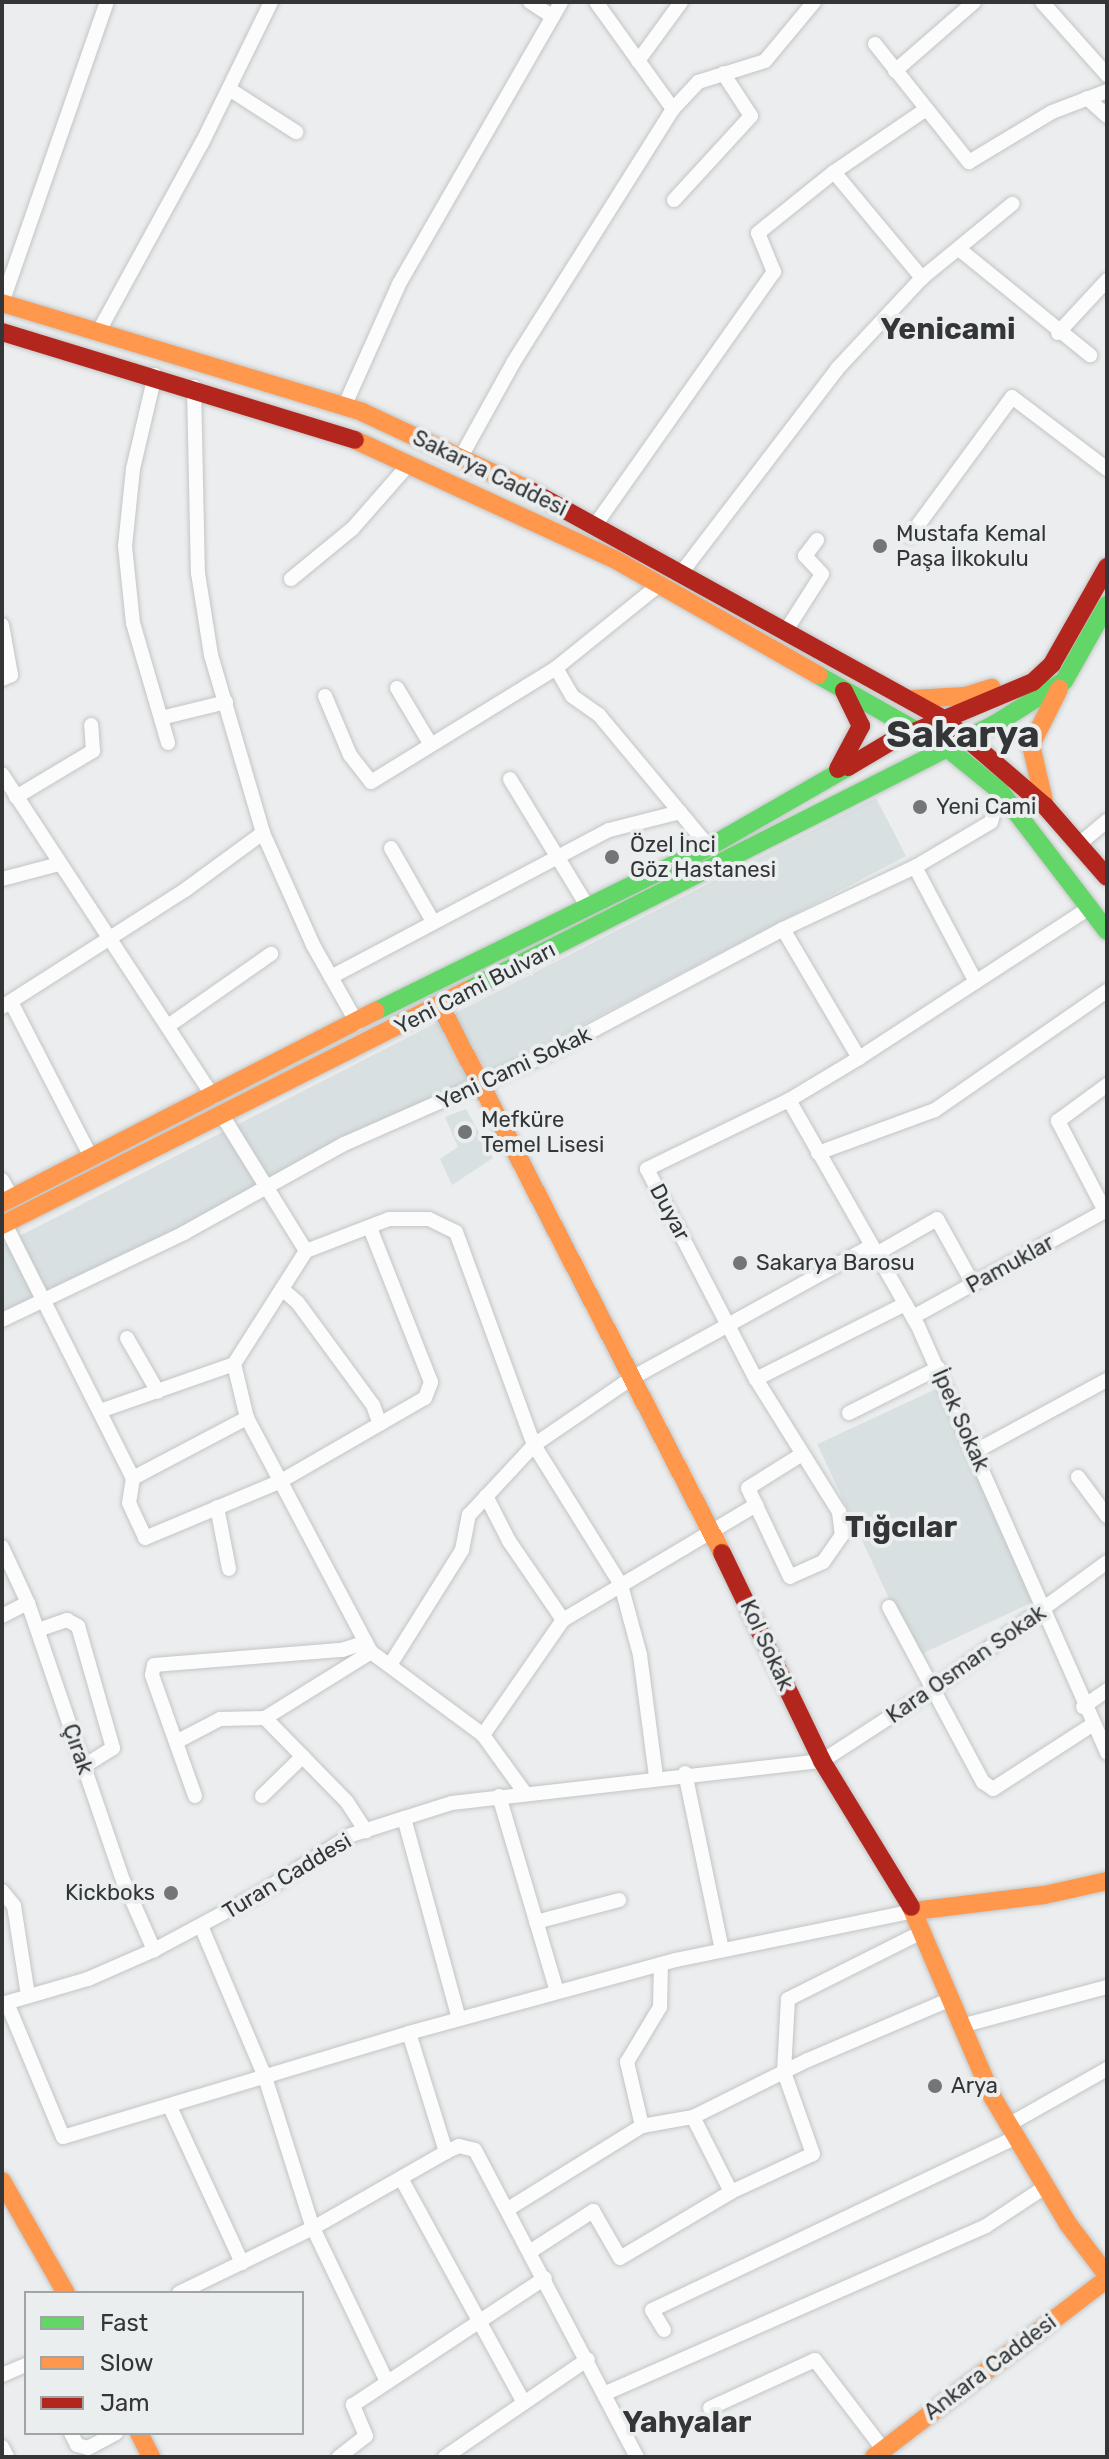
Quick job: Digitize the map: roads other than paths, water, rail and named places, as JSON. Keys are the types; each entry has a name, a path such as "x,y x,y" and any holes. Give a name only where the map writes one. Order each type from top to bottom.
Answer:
{"main road":[{"name":"Sakarya Caddesi","path":"2,303 100,329 344,407 461,457 596,524 913,699 945,720 969,737 1045,806 1107,877"},
{"name":"Sakarya Caddesi","path":"2,332 155,375 351,438 659,585 947,748 1000,791 1107,931"},
{"path":"913,699 965,696 991,689 1046,657 1069,636 1107,567"},
{"path":"1045,806 1031,745 1107,605"},
{"name":"Yeni Cami Bulvarı","path":"7,1201 586,904 709,847 838,770 916,732 1033,682 1069,636"},
{"name":"Yeni Cami Bulvarı","path":"4,1225 969,737 1064,681"},
{"path":"838,770 861,726 841,686"},
{"path":"919,760 965,763"},
{"name":"Kol Sokak","path":"440,1005 479,1086 712,1532 822,1761 914,1911 949,2000 1011,2132 1107,2277"},
{"path":"914,1911 1044,1895 1107,1881"},
{"path":"2,2181 65,2291"},
{"name":"Ankara Caddesi","path":"878,2453 1107,2277"},
{"path":"140,2435 148,2456"}],"street":[{"path":"2,303 107,2"},
{"path":"100,329 229,89 271,2"},
{"path":"530,2 553,17"},
{"path":"344,407 399,284 561,2"},
{"path":"638,61 681,2"},
{"path":"461,457 513,363 673,109 698,82 765,61 814,2"},
{"path":"895,71 974,2"},
{"path":"1042,2 1107,75"},
{"path":"600,4 673,109"},
{"path":"875,44 969,162 1052,112 1107,91"},
{"path":"674,200 751,116 723,73"},
{"path":"229,89 296,132"},
{"path":"1087,98 1107,116"},
{"path":"596,524 774,272 758,233 834,172 925,110"},
{"path":"834,172 922,278"},
{"path":"682,572 837,369 922,278 1012,204"},
{"path":"959,249 1058,333 1090,355"},
{"path":"1058,333 1107,280"},
{"path":"155,375 133,469 125,546 133,623 168,743"},
{"path":"194,387 198,573 211,655 263,833 331,977 357,1023"},
{"path":"910,536 1012,397 1107,469"},
{"path":"291,579 353,528 409,464"},
{"path":"787,629 822,574 805,556 817,540"},
{"path":"325,696 350,755 371,782 556,668 659,585"},
{"path":"2,625 11,675 2,679"},
{"path":"556,668 572,696 599,715 709,847"},
{"path":"397,688 431,745"},
{"path":"161,718 226,702"},
{"path":"16,797 93,751 91,725"},
{"path":"2,774 213,1097"},
{"path":"510,779 586,904"},
{"name":"Yeni Cami Sokak","path":"2,1320 267,1188 344,1144 479,1086 650,1003 783,929 915,867 991,822 1000,791"},
{"path":"331,977 432,920 609,830 680,812"},
{"path":"1078,845 1107,821"},
{"path":"91,1157 6,1004 263,833"},
{"path":"391,848 432,920"},
{"path":"2,879 59,864"},
{"path":"915,867 976,982"},
{"name":"Duyar","path":"756,1505 790,1577 823,1562 842,1535 839,1512 799,1456 647,1169 789,1100 1089,908"},
{"path":"783,929 859,1058"},
{"path":"168,1026 271,954"},
{"path":"818,1153 935,1110 1107,991"},
{"path":"1106,1210 1058,1121 1107,1085"},
{"name":"İpek Sokak","path":"789,1100 913,1317 938,1368 1083,1707 1107,1753"},
{"path":"222,1115 306,1251"},
{"path":"2,1180 7,1201"},
{"name":"Pamuklar","path":"913,1317 1106,1210"},
{"path":"100,1411 234,1364 306,1251 389,1219 429,1219 456,1232 534,1445 621,1585 640,1655 656,1777"},
{"path":"390,1665 462,1550 469,1515 534,1445 632,1378 728,1325 937,1219 973,1284"},
{"path":"4,1225 45,1298 133,1478 129,1503 145,1538 281,1481 425,1398 431,1382 370,1228"},
{"path":"282,1289 298,1303 354,1379 380,1424"},
{"path":"756,1379 905,1304"},
{"path":"127,1338 158,1392"},
{"path":"234,1364 247,1418 369,1647 483,1735 525,1793"},
{"path":"849,1413 938,1368"},
{"path":"976,1451 1107,1380"},
{"path":"133,1478 247,1418"},
{"path":"483,1735 563,1620 756,1505 748,1488 799,1456"},
{"path":"1078,1477 1107,1516"},
{"path":"486,1496 509,1541 563,1620"},
{"path":"217,1507 229,1569"},
{"name":"Çırak","path":"2,1547 28,1603 84,1766 154,1950"},
{"name":"Kara Osman Sokak","path":"822,1761 933,1689 1107,1562"},
{"path":"2,1616 28,1603"},
{"path":"889,1607 983,1782 993,1789 1092,1725"},
{"path":"38,1630 67,1620 78,1626 113,1748 84,1766"},
{"path":"176,1742 220,1719 265,1718 369,1647"},
{"path":"195,1796 152,1675 154,1665 369,1647"},
{"path":"1083,1707 1107,1690"},
{"path":"265,1718 347,1802 366,1831"},
{"path":"262,1796 303,1756"},
{"name":"Turan Caddesi","path":"5,2004 88,1979 154,1950 366,1831 452,1803 685,1773 822,1761"},
{"path":"685,1773 722,1950"},
{"path":"499,1796 557,1992"},
{"path":"404,1818 459,2019"},
{"path":"2,1891 14,1906 28,1995"},
{"path":"536,1922 619,1900"},
{"path":"5,2004 63,2137 409,2033 661,1964 914,1911"},
{"path":"201,1926 265,2077 313,2228 386,2380"},
{"path":"531,2251 593,2211 620,2258 731,2192 813,2154 784,2072 788,1999 922,1932"},
{"path":"642,2126 627,2062 660,2007 661,1964"},
{"path":"961,2026 1107,1987"},
{"path":"508,2209 642,2126 693,2117 784,2072 949,2000"},
{"path":"409,2033 446,2152"},
{"path":"664,2330 652,2310 1011,2132 1107,2069"},
{"path":"170,2107 242,2263"},
{"path":"693,2117 731,2192"},
{"path":"183,2291 313,2228 402,2180 446,2152 459,2146 475,2150 606,2393 637,2457"},
{"path":"402,2180 524,2403"},
{"path":"606,2393 986,2226 1045,2187"},
{"path":"339,2457 366,2436 353,2405 478,2318 545,2278"},
{"path":"445,2457 588,2359"},
{"path":"710,2408 815,2360 878,2453"},
{"path":"2,2375 24,2366"},
{"path":"72,2435 77,2445 88,2448 112,2435"},
{"path":"2,2447 7,2457"}],"place":[{"name":"Mustafa Kemal Paşa İlkokulu","path":"880,546"},
{"name":"Yeni Cami","path":"920,807"},
{"name":"Özel İnci Göz Hastanesi","path":"612,857"},
{"name":"Mefküre Temel Lisesi","path":"465,1132"},
{"name":"Sakarya Barosu","path":"740,1263"},
{"name":"Kickboks","path":"171,1893"},
{"name":"Arya","path":"935,2086"}],"district":[{"name":"Yenicami","path":"948,329"},
{"name":"Sakarya","path":"963,735"},
{"name":"Tığcılar","path":"901,1527"},
{"name":"Yahyalar","path":"687,2422"}]}
